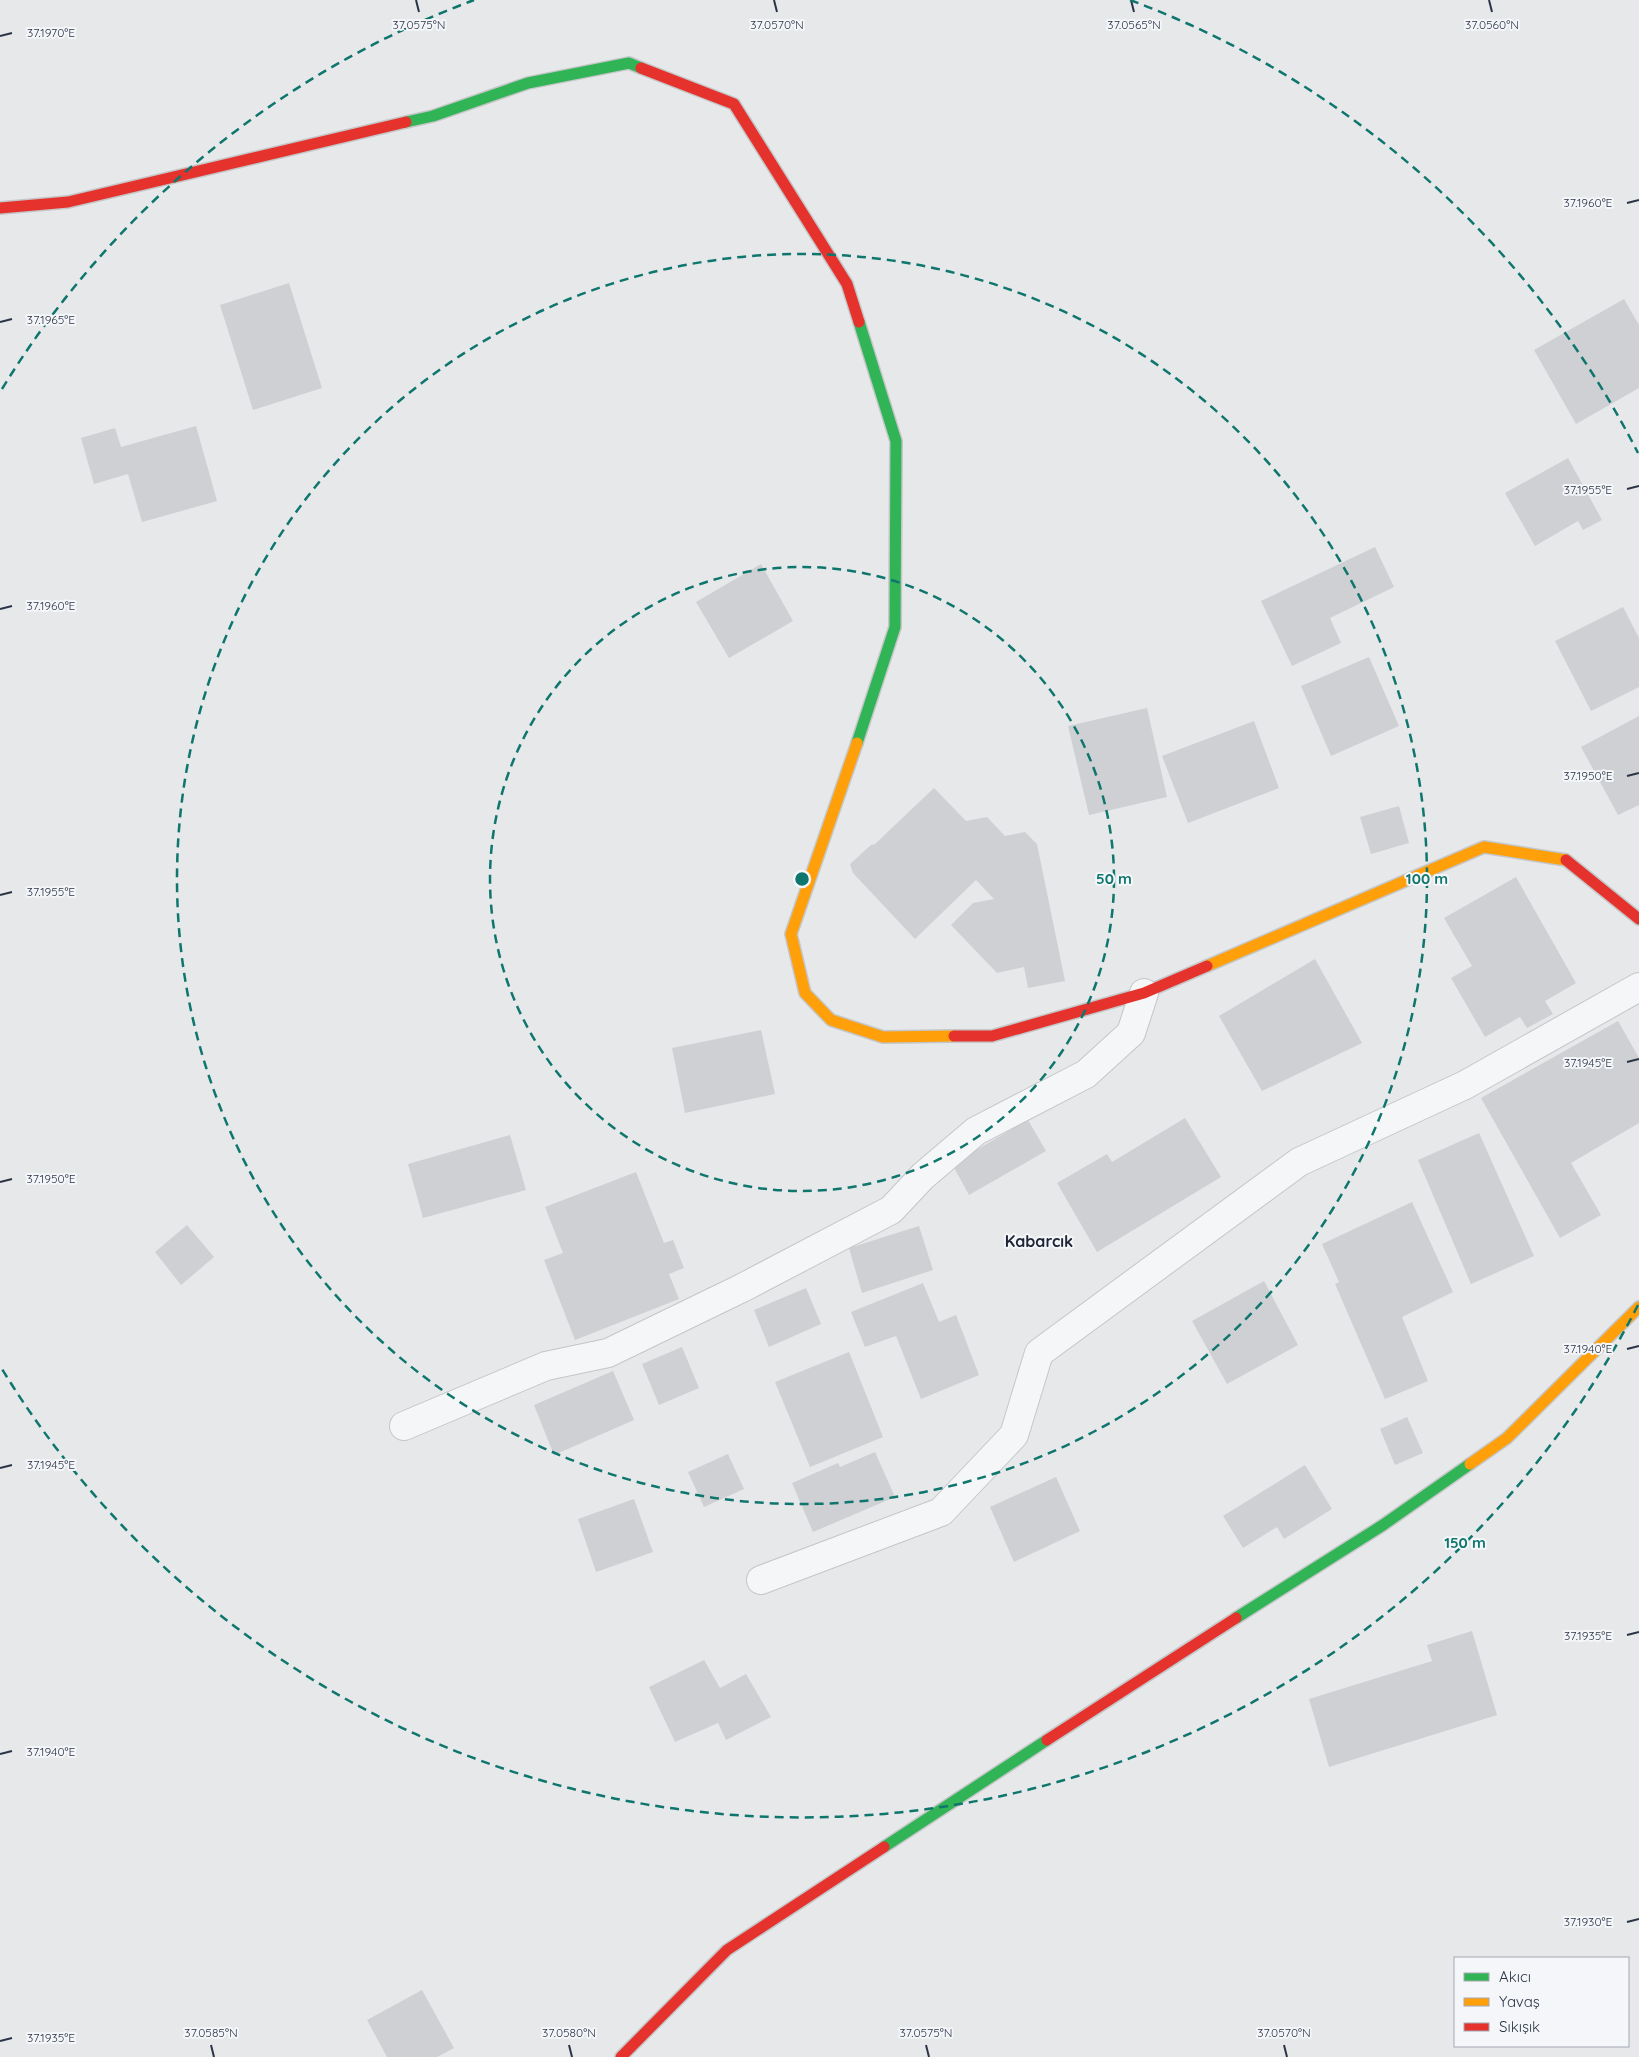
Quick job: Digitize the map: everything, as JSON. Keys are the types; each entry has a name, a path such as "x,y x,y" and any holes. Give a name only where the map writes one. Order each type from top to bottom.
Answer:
{"street":[{"path":"0,208 68,202 433,116 528,83 629,63 734,104 846,284 896,441 895,627 791,934 805,993 831,1020 883,1036 992,1036 1144,992 1484,847 1567,860 1639,918"},
{"path":"761,1580 941,1512 1014,1435 1039,1353 1299,1162 1464,1085 1639,987"},
{"path":"404,1426 546,1366 608,1353 742,1288 891,1210 922,1176 976,1131 1086,1074 1131,1033 1144,992"},
{"path":"621,2057 727,1950 1189,1647 1383,1525 1507,1438 1639,1307"}],"building":[{"path":"289,283 322,388 253,410 220,305"},
{"path":"1624,299 1639,325 1639,388 1576,424 1534,350"},
{"path":"196,426 217,501 142,522 128,474 94,484 81,438 115,428 121,447"},
{"path":"1568,458 1602,520 1583,530 1578,521 1535,546 1505,493"},
{"path":"1375,547 1394,587 1330,618 1341,643 1292,666 1261,601"},
{"path":"761,564 793,621 729,658 696,602"},
{"path":"1623,607 1639,638 1639,687 1591,711 1555,641"},
{"path":"1369,657 1399,726 1331,756 1301,686"},
{"path":"1147,708 1167,797 1089,815 1068,726"},
{"path":"1639,716 1639,805 1618,815 1581,747"},
{"path":"1254,721 1279,788 1188,823 1162,756"},
{"path":"934,788 966,821 987,817 1005,836 1025,832 1037,844 1065,981 1028,988 1024,967 997,973 951,925 973,903 994,899 976,880 915,939 853,873 850,864 871,845 875,844"},
{"path":"1399,806 1409,843 1371,854 1360,817"},
{"path":"1516,877 1576,983 1545,1001 1553,1014 1527,1028 1520,1017 1485,1037 1451,978 1472,966 1444,918"},
{"path":"1315,959 1362,1043 1262,1091 1219,1016"},
{"path":"1618,1021 1639,1058 1639,1123 1571,1163 1601,1215 1560,1238 1481,1098"},
{"path":"761,1030 775,1094 685,1113 672,1048"},
{"path":"1185,1118 1221,1177 1097,1252 1057,1183 1107,1154 1112,1162"},
{"path":"1028,1120 1046,1151 969,1195 952,1164"},
{"path":"1479,1133 1534,1256 1471,1284 1418,1160"},
{"path":"510,1135 526,1190 423,1218 408,1164"},
{"path":"636,1172 664,1243 673,1240 684,1268 669,1274 679,1299 575,1340 544,1260 563,1253 545,1207"},
{"path":"1412,1202 1453,1292 1402,1317 1428,1381 1385,1399 1335,1284 1339,1282 1322,1244"},
{"path":"187,1225 214,1257 181,1285 155,1252"},
{"path":"919,1226 933,1270 862,1293 849,1248"},
{"path":"1264,1281 1298,1345 1227,1384 1192,1321"},
{"path":"923,1283 939,1322 956,1315 979,1375 921,1399 896,1336 865,1347 851,1312"},
{"path":"806,1288 821,1324 769,1347 754,1310"},
{"path":"682,1347 699,1388 659,1405 642,1364"},
{"path":"849,1352 883,1437 810,1467 775,1382"},
{"path":"613,1371 634,1420 554,1455 534,1405"},
{"path":"1407,1417 1423,1453 1395,1465 1380,1429"},
{"path":"875,1452 895,1497 813,1532 792,1483 838,1463 840,1467"},
{"path":"728,1454 744,1489 704,1507 688,1472"},
{"path":"1305,1465 1332,1509 1284,1539 1277,1527 1243,1548 1223,1516"},
{"path":"1056,1477 1080,1531 1014,1562 990,1507"},
{"path":"634,1499 653,1552 596,1572 578,1519"},
{"path":"1472,1631 1497,1715 1329,1767 1309,1699 1432,1661 1427,1645"},
{"path":"704,1660 720,1688 746,1674 771,1717 726,1740 718,1723 675,1742 649,1687"},
{"path":"422,1990 454,2048 437,2057 387,2057 367,2020"}],"traffic: fast":[{"path":"406,122 433,116 528,83 629,63 641,68"},
{"path":"857,743 895,627 896,441 859,322"},
{"path":"1236,1618 1383,1525 1470,1464"},
{"path":"884,1847 1047,1740"}],"traffic: slow":[{"path":"857,743 791,934 805,993 831,1020 883,1037 954,1036"},
{"path":"1207,966 1484,847 1566,860"},
{"path":"1470,1464 1507,1438 1639,1307"}],"traffic: jam":[{"path":"641,68 734,104 847,284 859,322"},
{"path":"0,208 68,202 406,122"},
{"path":"1566,860 1639,919"},
{"path":"954,1036 992,1036 1144,993 1207,966"},
{"path":"1047,1740 1236,1618"},
{"path":"621,2057 727,1950 884,1847"}],"district":[{"name":"Kabarcık","path":"1039,1241"}]}
